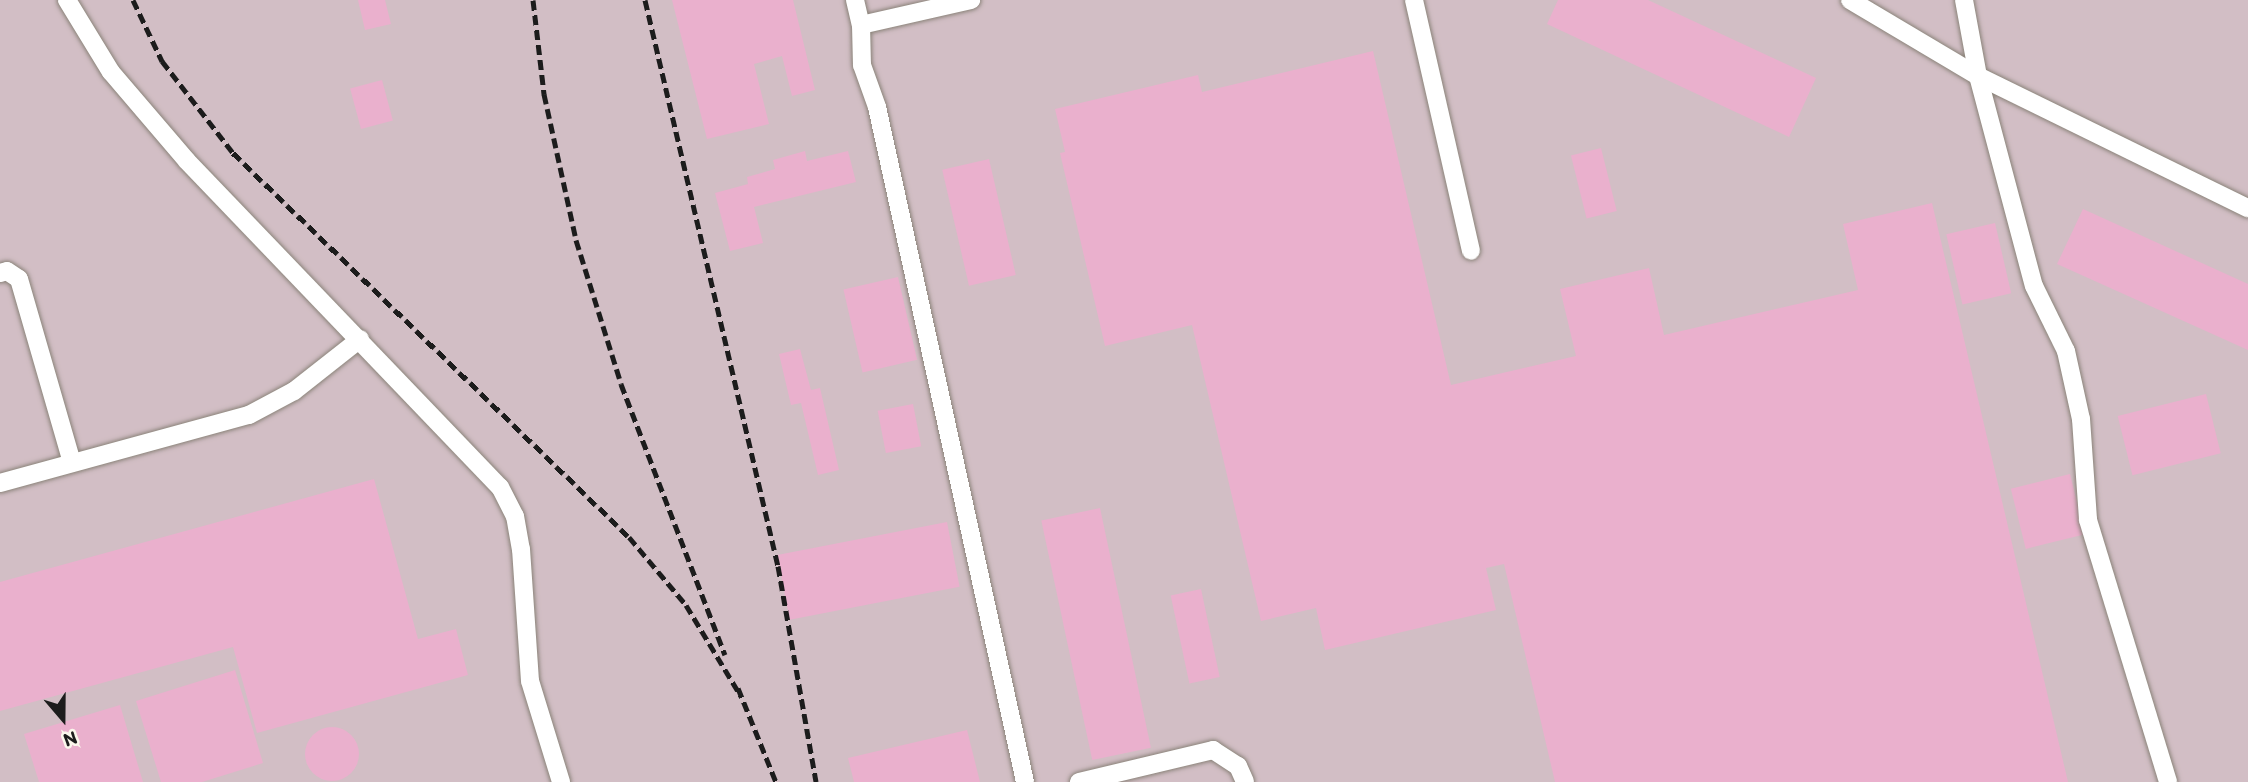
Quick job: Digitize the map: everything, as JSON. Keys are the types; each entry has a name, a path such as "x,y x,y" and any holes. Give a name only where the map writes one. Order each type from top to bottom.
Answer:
{"lane":[{"path":"67,0 111,72 187,161 500,487 516,516 530,681 561,782"},
{"path":"855,0 861,25 862,65 877,107 1025,782"},
{"path":"861,25 971,0"},
{"path":"1414,0 1471,251"},
{"path":"1850,0 1978,76 2248,208"},
{"path":"1964,0 1978,76 2034,286 2066,351 2081,419 2088,520 2168,782"},
{"path":"0,273 7,271 19,279 72,463"},
{"path":"0,483 249,415 293,390 360,339"},
{"path":"1079,782 1213,750 1238,766 1245,782"}],"shaded area":[{"path":"0,0 2248,0 2248,782 0,782"}],"building":[{"path":"358,0 385,0 391,24 365,30"},
{"path":"672,0 793,0 815,90 792,96 782,56 754,64 769,124 707,139"},
{"path":"1558,0 1648,0 1816,78 1789,137 1547,24"},
{"path":"1373,51 1451,385 1576,356 1560,289 1649,268 1664,335 1858,290 1843,224 1932,203 2068,782 1555,782 1504,564 1486,568 1496,610 1325,650 1316,608 1261,621 1192,325 1105,346 1060,153 1065,152 1055,109 1198,75 1202,92"},
{"path":"382,80 393,121 361,129 350,89"},
{"path":"1601,148 1617,211 1587,219 1571,155"},
{"path":"805,151 807,161 848,151 856,182 754,207 763,243 730,251 715,193 748,184 747,177 775,169 773,160"},
{"path":"989,159 1016,275 969,286 942,170"},
{"path":"2083,209 2248,284 2248,350 2057,264"},
{"path":"1995,223 2011,293 1962,304 1946,234"},
{"path":"898,277 917,360 863,372 843,290"},
{"path":"800,349 811,390 820,388 839,470 818,475 801,403 791,405 779,354"},
{"path":"2206,394 2221,453 2132,475 2118,416"},
{"path":"913,404 921,446 886,453 878,411"},
{"path":"2070,474 2085,534 2026,549 2011,489"},
{"path":"374,479 418,639 456,629 468,675 257,733 233,647 0,711 0,582"},
{"path":"1100,508 1151,748 1092,760 1041,520"},
{"path":"947,522 960,587 790,620 777,555"},
{"path":"1201,589 1220,677 1189,683 1171,595"},
{"path":"235,670 263,763 202,782 161,782 136,701"},
{"path":"120,705 143,782 39,782 24,734"},
{"path":"337,727 347,731 355,739 359,754 355,769 347,777 327,781 317,777 309,769 305,749 309,739 317,731"},
{"path":"967,730 980,782 854,782 848,758"}],"railway":[{"path":"133,0 162,61 233,153 629,537 686,605 741,696"},
{"path":"533,0 544,94 576,240 621,384 725,655"},
{"path":"645,0 778,566 816,782"},
{"path":"738,688 776,782"}]}
